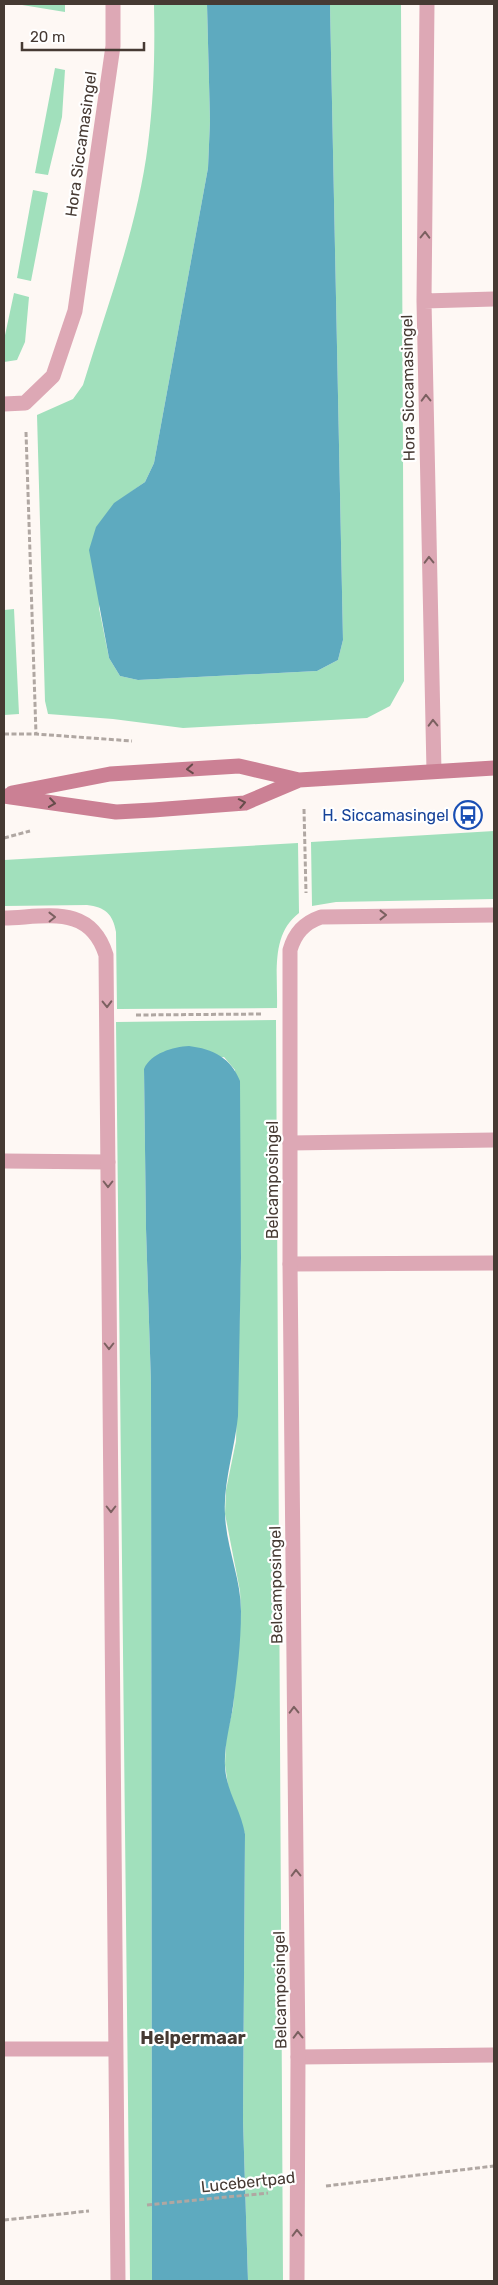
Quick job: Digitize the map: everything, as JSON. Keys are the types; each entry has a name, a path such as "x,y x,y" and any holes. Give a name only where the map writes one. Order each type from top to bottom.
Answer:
{"main road":[{"path":"4,796 110,774 239,766 301,780 494,768"},
{"path":"4,796 116,812 245,804 301,780"}],"street":[{"name":"Hora Siccamasingel","path":"25,403 53,376 75,311 114,46 113,4"},
{"name":"Hora Siccamasingel","path":"427,4 424,301 434,771"},
{"path":"424,301 494,299"},
{"path":"4,404 25,403"},
{"path":"307,923 321,917 334,916 494,915"},
{"path":"4,918 61,917 77,919 91,927 101,940 106,955 118,2281"},
{"name":"Belcamposingel","path":"297,2281 298,2057 290,1264 290,950 300,930 307,923"},
{"path":"290,1142 494,1140"},
{"path":"4,1161 108,1162"},
{"path":"290,1264 494,1263"},
{"path":"4,2050 115,2049"},
{"path":"298,2057 494,2054"}],"path":[{"path":"25,403 36,734"},
{"path":"301,780 307,923"},
{"path":"108,1016 290,1014"},
{"name":"Lucebertpad","path":"4,2220 296,2190 494,2166"}],"green space":[{"path":"16,4 65,4 65,12"},
{"path":"154,4 207,4 210,121 208,168 154,463 145,482 114,504 99,608 109,658 120,676 138,680 317,671 338,660 343,640 330,4 401,4 404,681 390,706 367,718 183,728 113,719 48,714 45,701 37,415 73,399 83,385 129,235 143,175 152,109"},
{"path":"55,68 65,70 62,117 48,175 35,173"},
{"path":"33,190 48,193 31,281 17,278"},
{"path":"14,293 29,297 25,342 17,360 4,362 4,340"},
{"path":"14,609 19,714 4,715 4,610"},
{"path":"494,831 494,899 336,902 312,906 311,842"},
{"path":"298,843 299,913 283,932 280,944 277,969 277,1008 117,1009 116,932 113,920 107,912 87,905 4,906 4,860"},
{"path":"276,1020 283,2281 248,2281 243,2120 245,1834 229,1792 225,1765 226,1738 233,1708 241,1611 240,1591 225,1514 226,1490 236,1441 241,1257 235,1070 224,1057 144,1069 146,1229 151,1384 152,2281 130,2281 116,1022"}],"water":[{"path":"207,4 330,4 343,640 338,660 317,671 138,680 120,676 109,658 89,550 96,527 114,503 145,482 154,463 208,168 210,121"},
{"path":"189,1046 198,1047 220,1056 232,1066 240,1081 241,1258 238,1416 227,1478 225,1514 240,1599 241,1623 236,1683 226,1743 225,1766 228,1784 245,1834 243,2120 248,2281 152,2281 151,1384 146,1229 144,1069 147,1063 157,1055 170,1049"}],"place":[{"name":"H. Siccamasingel","path":"468,815"}],"district":[{"name":"Helpermaar","path":"193,2038"}]}
